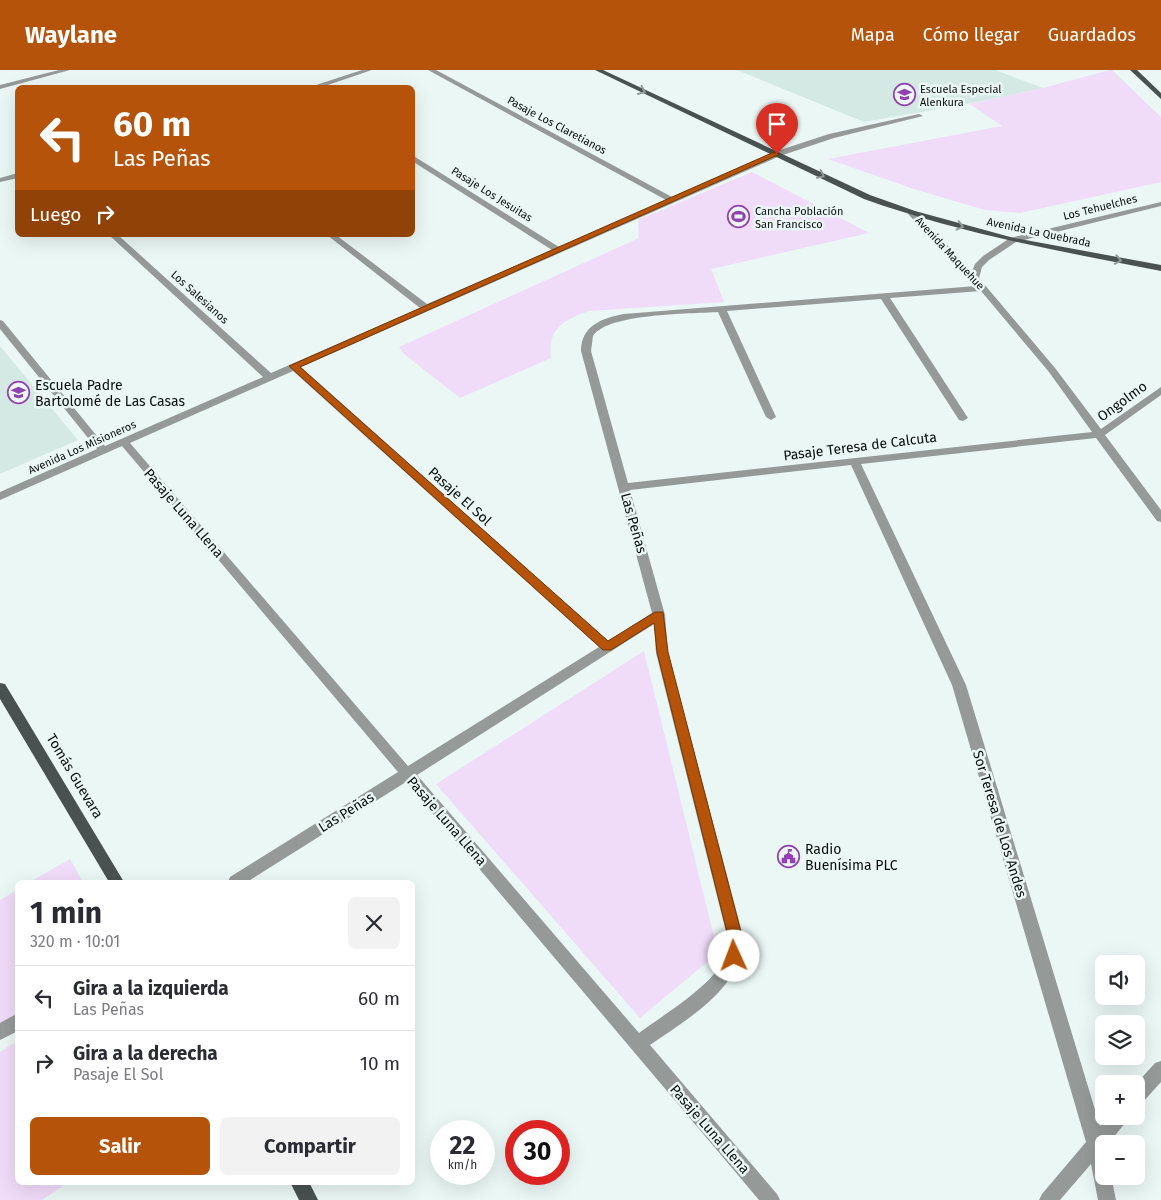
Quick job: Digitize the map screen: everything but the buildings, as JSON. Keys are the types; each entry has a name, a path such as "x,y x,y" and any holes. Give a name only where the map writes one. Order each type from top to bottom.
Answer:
{"main road":[{"name":"Avenida Maquehue","path":"598,70 867,197 912,213"},
{"path":"1133,70 1161,97"},
{"name":"Avenida La Quebrada","path":"912,213 1013,240 1161,268"},
{"name":"Tomás Guevara","path":"0,688 116,880"},
{"path":"301,1185 309,1200"}],"street":[{"path":"0,87 67,70"},
{"path":"320,85 369,70"},
{"name":"Pasaje Los Claretianos","path":"431,70 672,200"},
{"name":"Avenida Los Misioneros","path":"0,496 777,154 832,136 919,116"},
{"name":"Pasaje Los Jesuitas","path":"415,159 559,250"},
{"path":"0,180 15,176"},
{"name":"Los Tehuelches","path":"974,279 978,266 986,258 1013,240 1161,204"},
{"name":"Avenida Maquehue","path":"912,213 983,288 1052,370 1161,518"},
{"name":"Los Salesianos","path":"115,237 269,377"},
{"path":"334,237 426,308"},
{"name":"Las Peñas","path":"238,880 659,614 586,351 585,343 588,336 601,323 612,319 721,309 983,288"},
{"path":"884,296 963,418"},
{"path":"721,309 771,417"},
{"path":"0,323 103,450"},
{"name":"Pasaje El Sol","path":"294,366 607,647"},
{"name":"Ongolmo","path":"1100,434 1161,390"},
{"name":"Pasaje Teresa de Calcuta","path":"624,488 1100,434"},
{"name":"Pasaje Luna Llena","path":"123,441 771,1200"},
{"name":"Sor Teresa de Los Andes","path":"855,462 959,685 1095,1141"},
{"path":"637,1044 707,992 726,973 734,956 735,936 662,652 659,614"},
{"path":"0,1032 15,1023"},
{"path":"1145,1087 1161,1069"},
{"path":"1104,1135 1112,1125"},
{"path":"1048,1200 1095,1145"},
{"name":"Sor Teresa de Los Andes","path":"1104,1185 1107,1200"}],"shaded area":[{"name":"Escuela Especial Alenkura","path":"737,70 995,70 1043,88 978,102 864,122"},
{"path":"1110,70 1161,117 1161,182 1020,213 985,210 914,189 828,159 1002,126 970,104 1043,88"},
{"path":"752,172 869,233 711,269 724,302 589,311 580,314 565,322 555,332 550,348 551,358 460,398 404,354 399,347 639,238 638,220"},
{"name":"Escuela Padre Bartolomé de Las Casas","path":"0,346 78,440 0,474"},
{"path":"644,651 718,953 640,1018 436,784"},
{"path":"70,859 82,880 33,880"},
{"path":"15,891 15,1014 0,1024 0,900"},
{"path":"15,1042 15,1185 64,1185 42,1200 0,1200 0,1052"}],"place":[{"name":"Escuela Especial Alenkura","path":"904,95"},
{"name":"Cancha Población San Francisco","path":"739,217"},
{"name":"Escuela Padre Bartolomé de Las Casas","path":"19,393"},
{"name":"Radio Buenísima PLC","path":"789,857"}],"route":[{"path":"734,956 735,936 662,652 659,614 607,647 294,366 777,154"}]}
